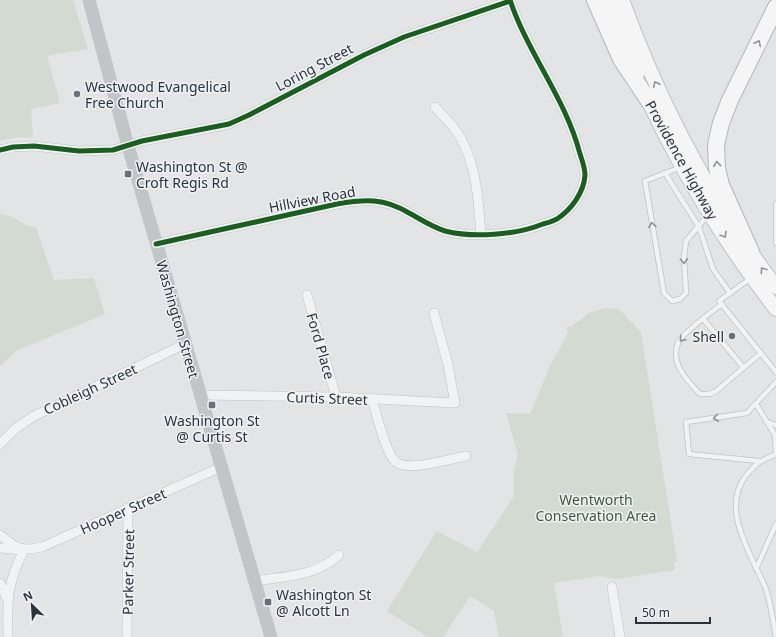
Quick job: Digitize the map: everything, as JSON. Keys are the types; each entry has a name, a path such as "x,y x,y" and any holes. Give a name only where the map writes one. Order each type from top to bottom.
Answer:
{"highway":[{"path":"595,0 621,59 651,104"},
{"path":"751,252 721,185 717,168 716,145 720,123 776,7"}],"main road":[{"name":"Washington Street","path":"89,0 128,146 271,637"},
{"name":"Providence Highway","path":"608,0 625,46 651,104 682,166 709,213 752,277 776,309"},
{"name":"Providence Highway","path":"622,0 649,68 685,144 721,206 776,287"}],"street":[{"name":"Loring Street","path":"0,150 13,147 34,146 79,151 113,150 142,141 229,124 364,55 404,37 510,0"},
{"name":"Hillview Road","path":"156,244 337,204 363,200 385,202 395,205 444,230 482,235 498,234 536,227 557,219 571,207 583,189 585,173 570,122 522,30 510,0"},
{"path":"435,107 455,128 472,164 476,179 482,235"},
{"name":"Ford Place","path":"307,295 336,397"},
{"name":"Curtis Street","path":"200,395 336,397 455,403 448,365 434,313"},
{"name":"Cobleigh Street","path":"0,444 15,429 34,416 185,344"},
{"path":"372,399 388,451 395,462 400,465 412,466 466,456"},
{"name":"Hooper Street","path":"0,548 24,550 34,549 51,543 221,467"},
{"name":"Parker Street","path":"127,637 128,508"},
{"path":"0,535 13,545 24,550 12,576 7,599 8,637"},
{"path":"255,581 309,573 330,562 339,555"},
{"path":"0,583 7,599"},
{"path":"612,588 620,637"}],"lane":[{"path":"682,166 645,180 664,293 672,302 680,299 686,293 684,257 686,242 709,213"},
{"path":"665,173 699,227 713,268 730,293"},
{"path":"776,204 776,243"},
{"path":"752,277 719,301 776,372"},
{"path":"722,304 678,342 675,356 679,368 688,381 700,394 716,392 743,367 761,353"},
{"path":"704,320 743,367"},
{"path":"759,462 689,454 686,422 747,413 776,382"},
{"path":"756,404 775,436 776,454 759,462 742,482 737,495 736,510 747,549 770,600 776,637"},
{"path":"767,422 776,425"},
{"path":"756,569 776,524"}],"green space":[{"path":"0,0 73,0 88,49 47,56 60,103 31,109 33,137 12,138 0,141"},
{"path":"0,214 13,217 27,226 36,227 54,280 94,278 105,314 25,347 15,352 0,366"},
{"name":"Wentworth Conservation Area","path":"605,308 619,309 641,332 677,561 674,562 675,570 618,579 599,576 554,583 563,637 499,637 494,611 470,596 443,637 428,637 387,611 437,531 477,552 514,496 514,470 518,455 506,413 530,414 550,366 568,333 566,327 571,327 589,313"}],"cycle path":[{"path":"156,244 337,204 357,201 383,202 400,208 440,229 456,233 481,235 508,233 532,228 557,219 568,210 580,194 585,175 584,167 566,114 527,39 510,0"},
{"path":"0,150 13,147 34,146 79,151 113,150 142,141 229,124 364,55 404,37 510,1"}],"place":[{"name":"Westwood Evangelical Free Church","path":"77,94"},
{"name":"Washington St @ Croft Regis Rd","path":"128,174"},
{"name":"Shell","path":"732,336"},
{"name":"Washington St @ Curtis St","path":"212,405"},
{"name":"Washington St @ Alcott Ln","path":"268,602"}]}
